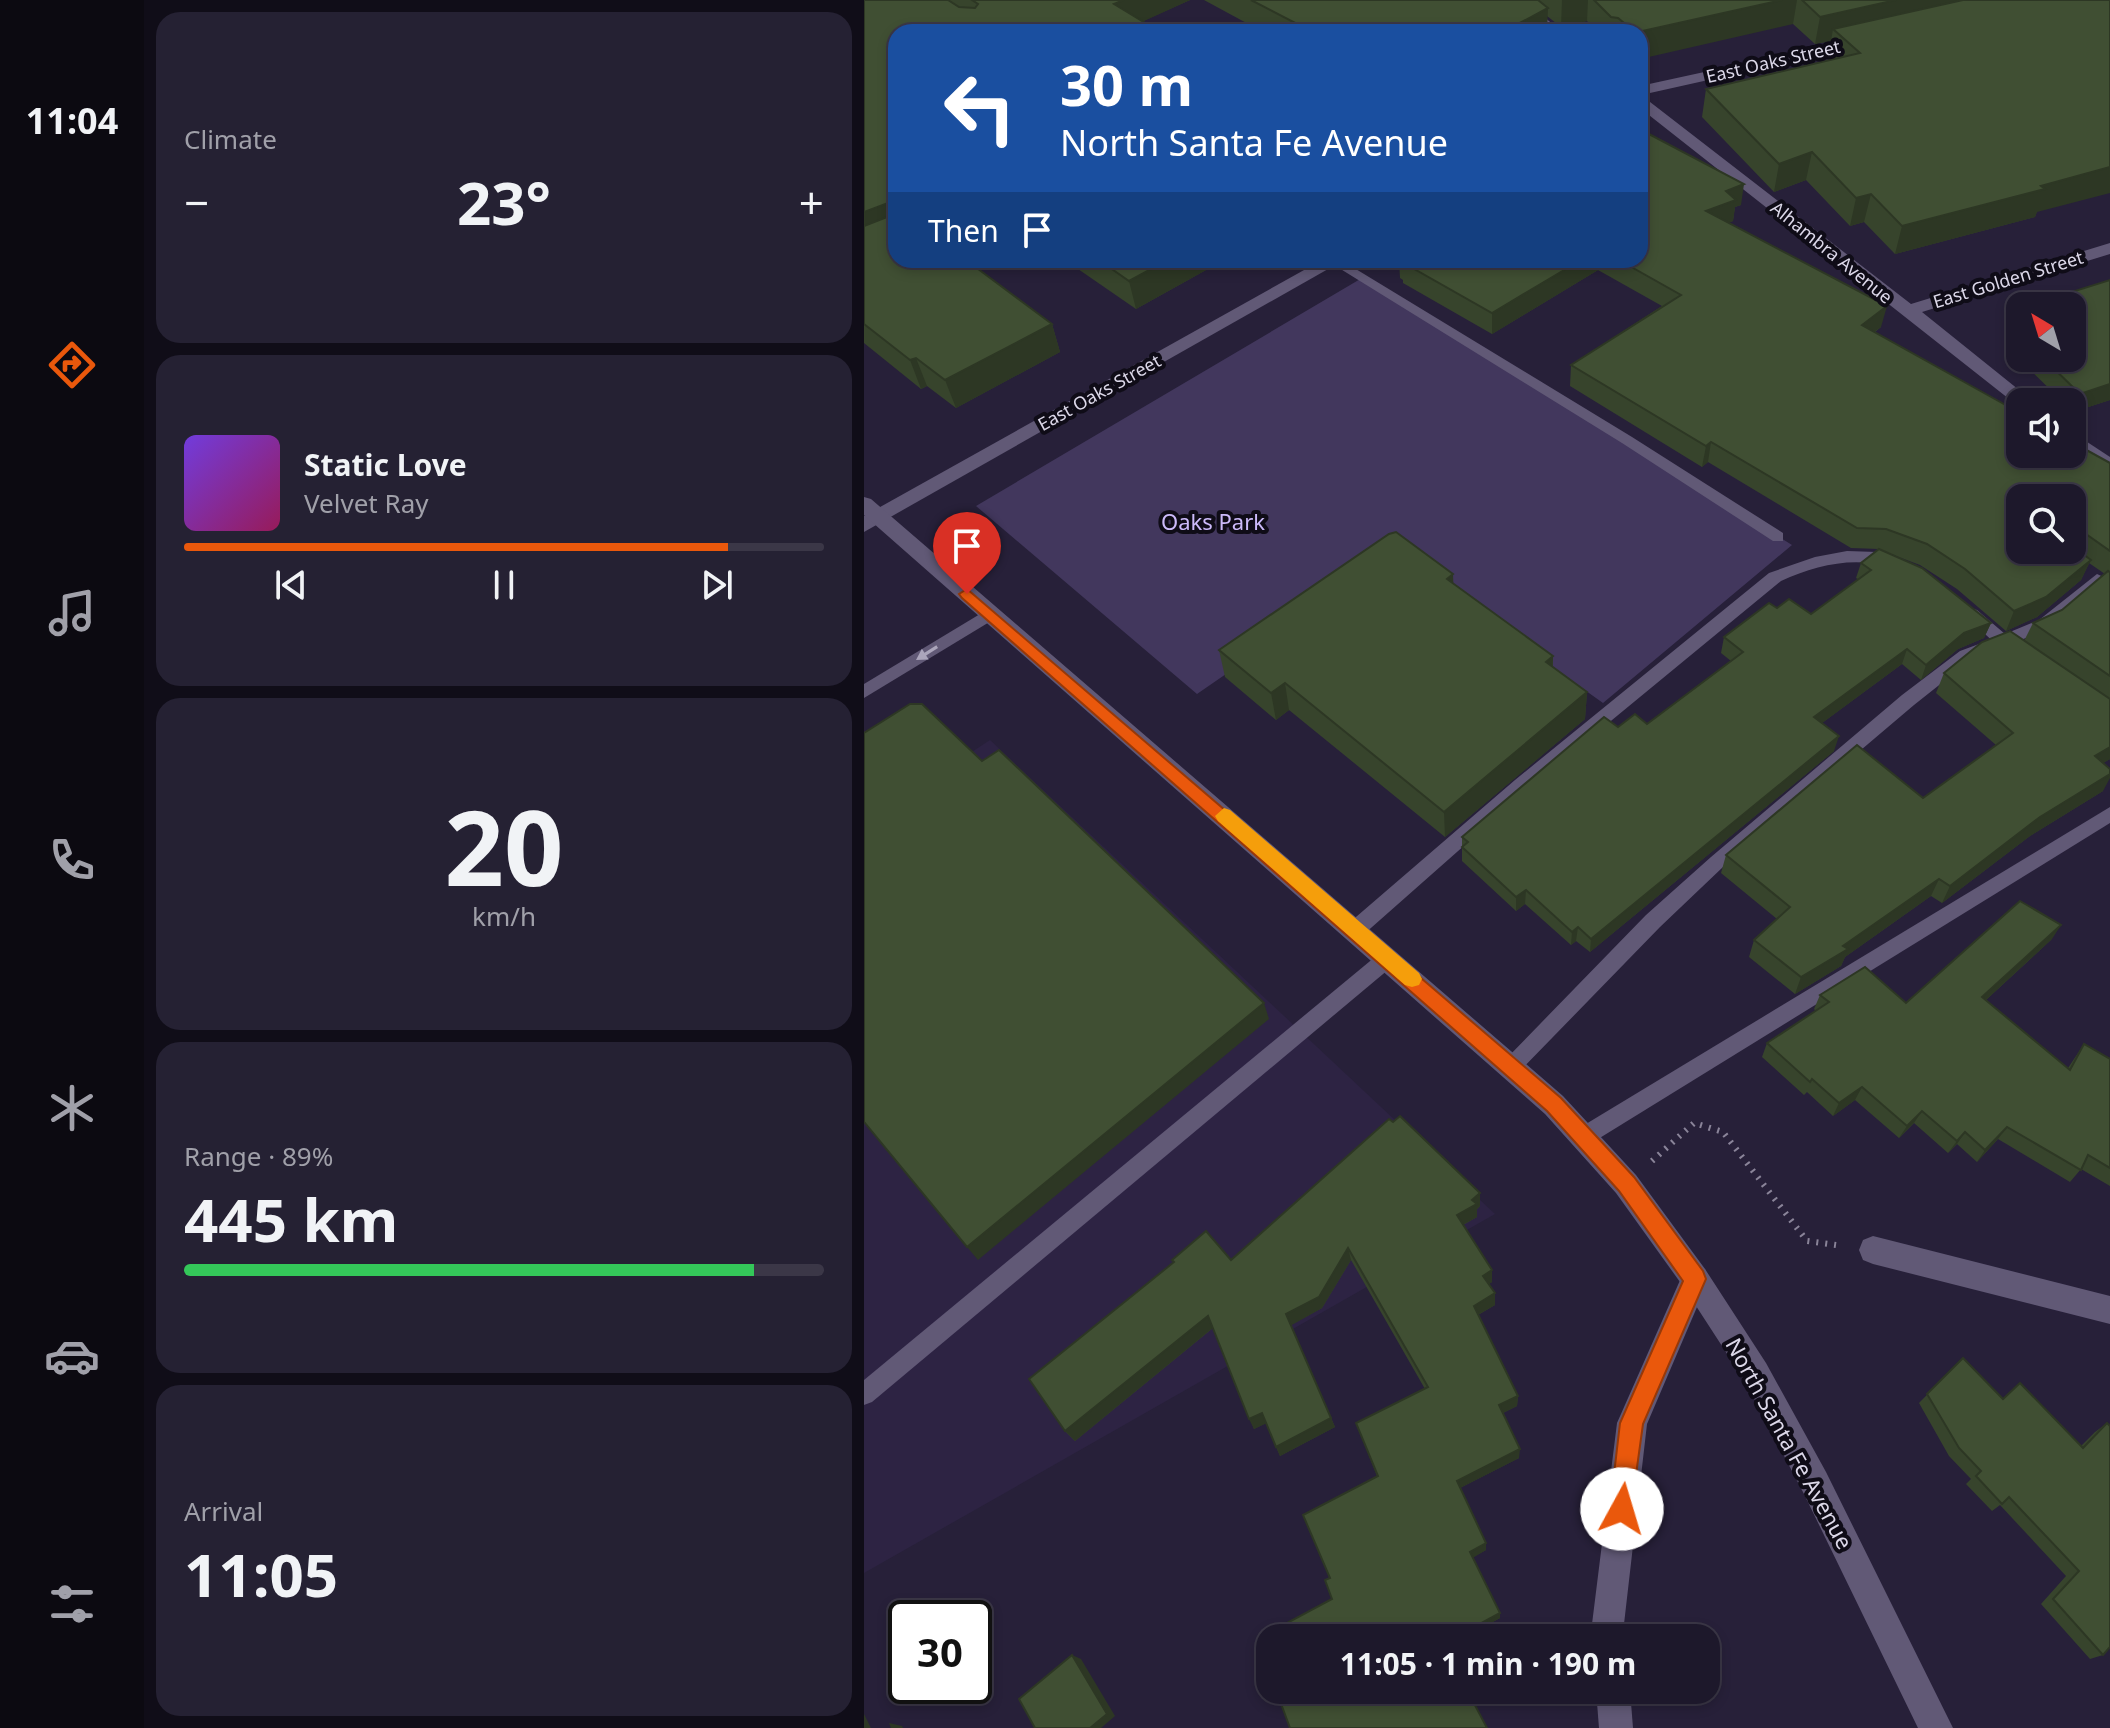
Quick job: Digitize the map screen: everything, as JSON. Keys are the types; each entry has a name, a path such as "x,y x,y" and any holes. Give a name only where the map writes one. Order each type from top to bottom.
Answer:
{"street":[{"path":"1515,0 1545,24"},
{"name":"East Oaks Street","path":"1648,89 1881,37"},
{"name":"Alhambra Avenue","path":"1648,106 2007,388"},
{"name":"East Golden Street","path":"1906,311 2110,248"},
{"name":"East Oaks Street","path":"869,515 1318,268"},
{"path":"2086,449 2110,467"},
{"name":"North Santa Fe Avenue","path":"869,515 990,614 1356,929 1554,1105 1626,1184 1695,1279 1756,1373 1808,1469 1936,1728"},
{"path":"1873,1250 2110,1310"},
{"path":"1608,1624 1632,1423 1695,1279"},
{"path":"1614,1704 1616,1728"}],"lane":[{"path":"1346,268 1627,440 1778,537"},
{"path":"1356,929 1521,785 1775,577 1800,566 1834,559 1879,557 1902,568"},
{"path":"1511,1067 1653,921 1717,862 1966,655 2045,624 2098,579"},
{"path":"1951,600 2003,641 2028,656"},
{"path":"864,692 990,614"},
{"path":"1583,1137 2110,814"},
{"path":"864,1394 1388,958"}],"path":[{"path":"1626,1184 1694,1123 1723,1132 1807,1241 1873,1250"}],"shaded area":[{"path":"990,740 1495,1214 864,1573 864,823"}],"green space":[{"name":"Oaks Park","path":"1362,278 1792,545 1603,703 1397,556 1197,694 976,506"}],"building":[{"path":"864,0 948,0 959,7 975,8 978,4 972,0 1124,0 1114,4 1147,24 888,24 888,203 864,212"},
{"path":"1251,0 1538,0 1548,8 1518,24 1297,24"},
{"path":"1594,0 1782,0 1648,30 1648,24 1625,24 1611,17"},
{"path":"1802,0 1896,0 1820,17"},
{"path":"1963,0 2110,0 2110,167 2041,186 2045,189 1902,226 1871,194 1856,198 1812,152 1779,164 1706,89 1860,53 1833,29"},
{"path":"1648,134 1744,184 1726,191 1736,200 1706,211 1887,306 1862,325 2006,405 2006,468 2086,468 2086,450 2110,463 2110,551 2086,534 2086,484 2006,484 2006,564 2086,564 2086,556 2091,560 2046,597 2014,611 1965,569 1927,544 1886,529 1857,528 1711,442 1706,446 1571,365 1681,295 1633,268 1648,268"},
{"path":"888,203 888,268 977,268 1052,324 945,380 916,358 910,360 864,324 864,226 887,217"},
{"path":"1110,268 1153,268 1129,281"},
{"path":"1413,268 1568,268 1492,313"},
{"path":"2110,280 2110,384 2086,392 2086,388 2074,388 2057,372 2086,372 2086,292 2072,292"},
{"path":"1396,532 1453,574 1447,579 1553,656 1546,662 1587,692 1444,812 1285,683 1271,693 1219,650"},
{"path":"1879,549 1922,568 1991,623 1964,633 1926,665 1907,649 1814,717 1839,736 1591,939 1578,927 1572,932 1526,890 1516,897 1462,847 1468,842 1462,837 1604,717 1618,727 1635,714 1647,724 1743,652 1724,637 1769,603 1777,608 1789,599 1811,614 1871,570 1861,563"},
{"path":"2108,571 2110,676 2033,623 2062,610"},
{"path":"2010,631 2110,699 2110,747 2095,756 2110,769 2110,774 2040,817 1950,886 1939,879 1843,946 1848,949 1801,977 1754,940 1790,907 1726,855 1857,745 1923,798 2013,733 1944,673 1982,642"},
{"path":"910,704 922,704 982,761 999,750 1264,1003 967,1247 864,1122 864,733"},
{"path":"2020,901 2061,925 1982,997 2070,1070 2084,1044 2110,1059 2110,1168 2088,1155 2081,1170 2007,1127 1985,1150 1965,1132 1957,1141 1922,1111 1907,1126 1862,1087 1839,1103 1812,1079 1810,1082 1767,1043 1829,1002 1820,995 1865,967 1906,1003"},
{"path":"1400,1116 1480,1193 1472,1200 1477,1204 1457,1215 1492,1270 1483,1276 1495,1293 1474,1306 1518,1396 1499,1405 1520,1449 1457,1481 1486,1543 1470,1552 1500,1613 1480,1624 1285,1624 1332,1599 1325,1580 1330,1578 1303,1515 1378,1476 1356,1423 1428,1387 1348,1248 1319,1297 1286,1314 1331,1418 1276,1447 1262,1413 1249,1419 1208,1316 1065,1431 1029,1379 1174,1262 1172,1260 1206,1231 1231,1260 1389,1119 1393,1122"},
{"path":"1963,1358 2003,1399 2020,1383 2083,1448 2107,1423 2110,1426 2110,1647 2103,1655 2053,1599 2079,1571 2009,1497 2002,1504 1976,1476 1981,1471 1959,1448 1927,1394"},
{"path":"1072,1655 1107,1714 1090,1728 1035,1728 1019,1699"},
{"path":"1281,1704 1474,1704 1487,1728 1290,1728"}],"slow traffic":[{"path":"1224,816 1412,979"}],"route":[{"path":"967,594 1356,929 1554,1105 1626,1184 1695,1279 1632,1423 1622,1509"}]}
